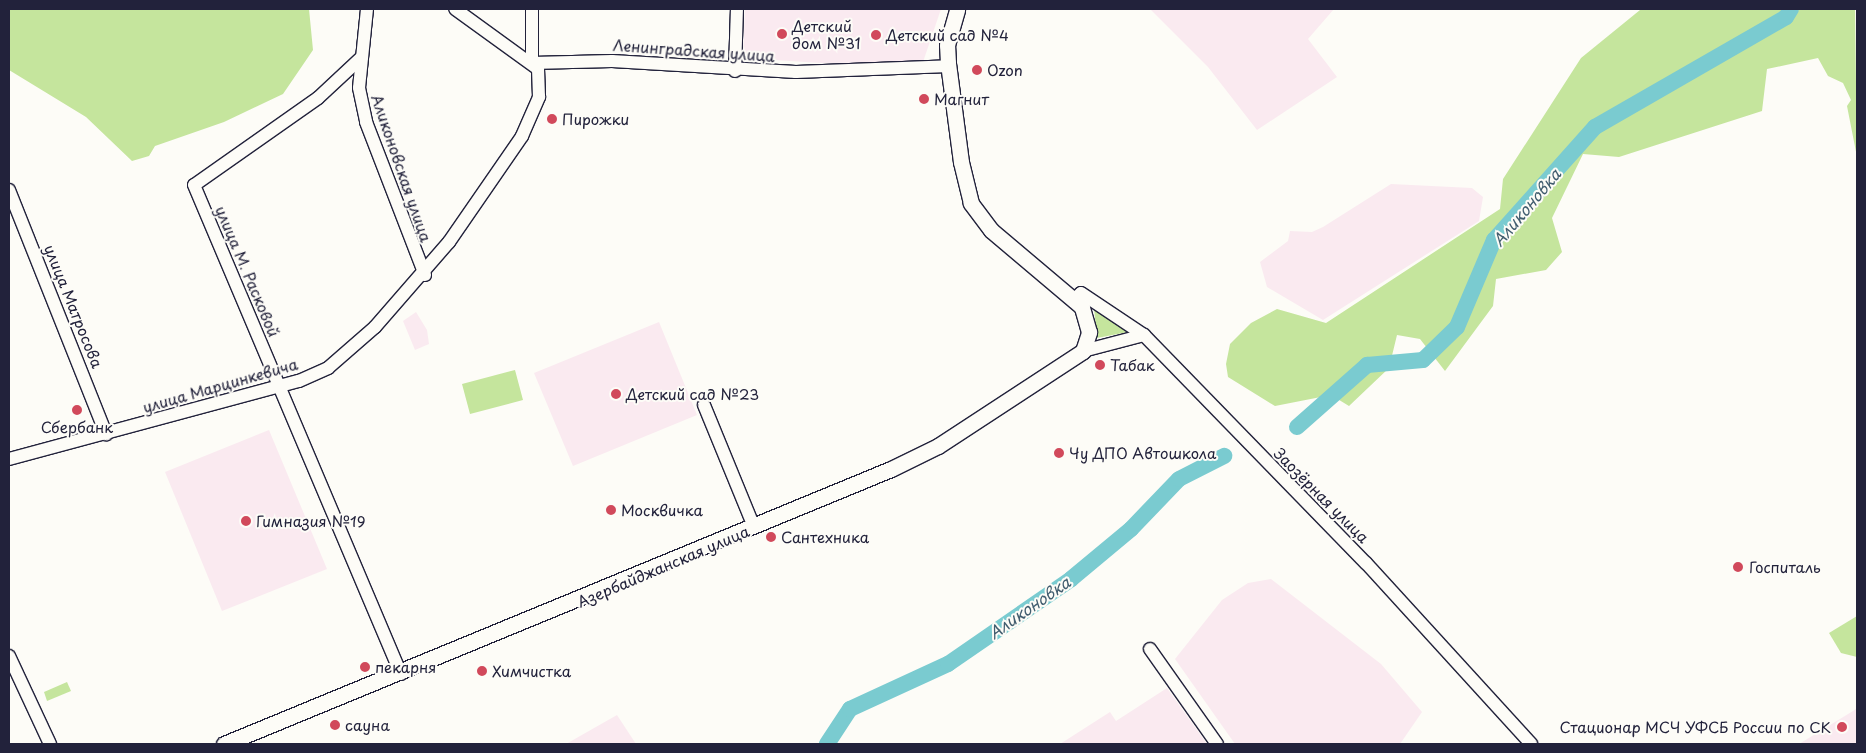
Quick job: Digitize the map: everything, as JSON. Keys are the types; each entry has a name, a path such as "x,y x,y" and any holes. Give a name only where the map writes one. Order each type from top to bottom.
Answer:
{"main road":[{"path":"957,9 947,45 961,162 974,209 1010,247 1075,299 1087,319 1082,351"},
{"name":"Азербайджанская улица","path":"224,744 401,674 754,527 938,446 1082,351"}],"street":[{"name":"Аликоновская улица","path":"367,9 358,88 366,122 425,275"},
{"path":"456,9 496,42 532,63"},
{"path":"532,9 532,63"},
{"path":"735,71 737,9"},
{"name":"улица М. Расковой","path":"362,57 318,98 194,184 401,674"},
{"name":"Ленинградская улица","path":"532,63 612,61 735,71 949,66"},
{"name":"улица Марцинкевича","path":"9,459 280,388 328,368 425,275 522,136 542,86 542,77 532,63"},
{"name":"улица Матросова","path":"9,190 106,434"},
{"name":"Заозёрная улица","path":"1075,299 1081,293 1144,335 1366,563 1531,744"},
{"path":"1082,351 1144,335"},
{"path":"704,405 754,527"},
{"path":"1150,649 1217,744"},
{"path":"9,656 50,744"}],"shaded area":[{"path":"745,9 941,9 923,62 821,63 743,58"},
{"path":"1150,9 1334,9 1308,39 1337,77 1257,130 1208,67"},
{"path":"1391,184 1472,188 1483,197 1479,221 1323,320 1267,287 1260,262 1288,241 1290,231 1312,232 1323,227"},
{"path":"416,312 427,330 429,344 415,350 403,321"},
{"name":"Детский сад №23","path":"659,322 697,415 573,466 534,373"},
{"name":"Гимназия №19","path":"269,430 327,569 222,611 165,472"},
{"path":"1271,579 1381,664 1422,712 1400,744 1235,744 1175,659 1222,600 1248,583"},
{"path":"1167,688 1207,744 1060,744 1110,712 1116,721"},
{"name":"Стационар МСЧ УФСБ России по СК","path":"1857,708 1857,744 1799,744 1853,711"},
{"path":"617,715 636,744 566,744"}],"green space":[{"path":"9,9 309,9 313,50 283,94 224,122 155,146 149,156 132,161 86,117 9,70"},
{"path":"1855,9 1857,157 1847,106 1851,100 1843,83 1828,76 1818,58 1767,69 1762,111 1619,157 1583,154 1552,218 1562,252 1546,270 1496,279 1493,306 1445,371 1420,339 1397,335 1389,368 1349,406 1331,395 1275,406 1228,377 1226,364 1230,344 1251,323 1277,309 1326,323 1500,209 1503,179 1581,58 1640,10"},
{"path":"1094,308 1128,332 1097,338"},
{"path":"515,370 523,400 470,414 462,384"},
{"path":"1857,616 1857,657 1841,653 1829,633"},
{"path":"67,682 71,691 47,701 44,692"}],"waterway":[{"name":"Аликоновка","path":"1297,427 1367,365 1423,360 1457,327 1494,240 1595,127 1786,17 1791,9"},
{"name":"Аликоновка","path":"827,744 850,709 948,664 1071,579 1131,529 1179,479 1224,456"}],"place":[{"name":"Детский дом №31","path":"782,34"},
{"name":"Детский сад №4","path":"876,35"},
{"name":"Ozon","path":"977,70"},
{"name":"Магнит","path":"924,99"},
{"name":"Пирожки","path":"552,119"},
{"name":"Табак","path":"1100,365"},
{"name":"Детский сад №23","path":"616,394"},
{"name":"Сбербанк","path":"77,410"},
{"name":"Чу ДПО Автошкола","path":"1059,453"},
{"name":"Москвичка","path":"611,510"},
{"name":"Гимназия №19","path":"246,521"},
{"name":"Сантехника","path":"771,537"},
{"name":"Госпиталь","path":"1738,567"},
{"name":"пекарня","path":"365,667"},
{"name":"Химчистка","path":"482,671"},
{"name":"сауна","path":"335,725"},
{"name":"Стационар МСЧ УФСБ России по СК","path":"1842,727"}]}
